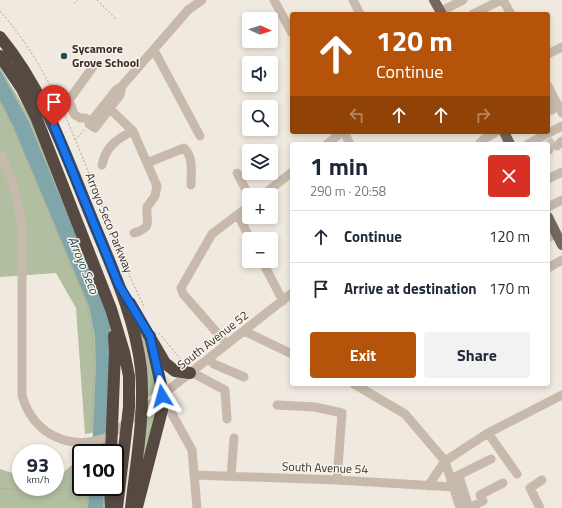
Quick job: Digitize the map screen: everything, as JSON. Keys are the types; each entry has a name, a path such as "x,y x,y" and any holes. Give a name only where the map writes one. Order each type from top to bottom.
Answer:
{"highway":[{"name":"Arroyo Seco Parkway","path":"0,37 22,66 42,102 119,285 137,346 141,369 142,408 131,508"},
{"path":"0,56 22,89 36,117 119,329 129,376 129,407 117,508"},
{"path":"119,285 154,334 170,368 175,371 192,372"},
{"path":"111,309 115,351 111,444"},
{"path":"137,508 162,410 161,385 154,334"},
{"path":"110,496 111,508"}],"main road":[{"path":"434,0 440,12"},
{"path":"552,236 562,245"}],"street":[{"path":"90,123 116,90 122,86 188,10 202,0"},
{"path":"274,0 290,29"},
{"path":"353,0 359,12"},
{"path":"443,12 463,0"},
{"path":"476,12 487,3 502,0 510,12"},
{"path":"550,53 562,47"},
{"path":"154,50 200,136"},
{"path":"95,64 69,100 74,114 80,118 85,118 95,128 120,95 122,86"},
{"path":"550,90 562,112"},
{"path":"110,109 133,131 157,186 157,192 148,205 147,226 144,229 134,233"},
{"path":"102,165 104,153 114,141 133,131"},
{"path":"330,142 340,134"},
{"path":"481,142 484,138 505,135"},
{"path":"540,142 557,140"},
{"path":"147,163 184,148 188,152 191,162 191,185"},
{"name":"South Avenue 52","path":"0,154 13,183 20,207 22,223 22,395 24,406 38,426 47,434 68,442 89,440 111,435 290,296"},
{"path":"550,177 562,172"},
{"path":"237,173 245,188"},
{"path":"272,188 290,174"},
{"path":"550,206 562,200"},
{"path":"227,344 183,294 181,288 212,234 242,212"},
{"path":"238,215 246,232"},
{"path":"550,267 562,260"},
{"path":"266,268 283,301"},
{"path":"244,331 290,353"},
{"path":"209,358 214,364 244,377"},
{"path":"192,372 225,390 227,420"},
{"path":"357,386 405,414 445,461 469,508 483,501 480,495 503,483"},
{"path":"428,486 445,461 488,433 562,395"},
{"path":"162,396 192,450 197,508"},
{"path":"277,405 315,407 342,413 337,480"},
{"path":"488,433 517,474"},
{"path":"231,476 234,438"},
{"path":"455,481 491,459"},
{"name":"South Avenue 54","path":"195,475 337,480 428,486 455,481"},
{"path":"540,508 530,488 542,480"},
{"path":"455,481 460,508"}],"path":[{"path":"74,4 78,0"},
{"path":"98,0 117,20"},
{"path":"0,11 33,57 75,141 144,308"},
{"path":"0,103 19,141 88,308 95,349 89,440"},
{"path":"75,141 90,123"},
{"path":"154,334 192,372"},
{"path":"0,488 30,491 70,489 72,487"},
{"path":"87,508 88,496"}],"green space":[{"path":"0,67 30,117 101,294 111,328 108,427 104,431 85,434 76,308 56,273 0,277"},
{"path":"135,316 145,333 158,390 147,398"},
{"path":"153,411 156,412 141,484 146,416"},
{"path":"72,465 72,496 106,496 106,508 0,508 0,469 12,473 12,496 64,496 64,472"}],"water":[{"name":"Arroyo Seco","path":"0,70 29,122 100,293 110,327 111,356 106,444 92,444 96,367 95,336 89,306 14,128 0,100"},
{"path":"89,496 104,496 103,508 88,508"}],"tunnel":[{"path":"550,144 554,141"}],"place":[{"name":"Sycamore Grove School","path":"64,56"}],"route":[{"path":"54,126 119,285 150,336 162,396"}]}
